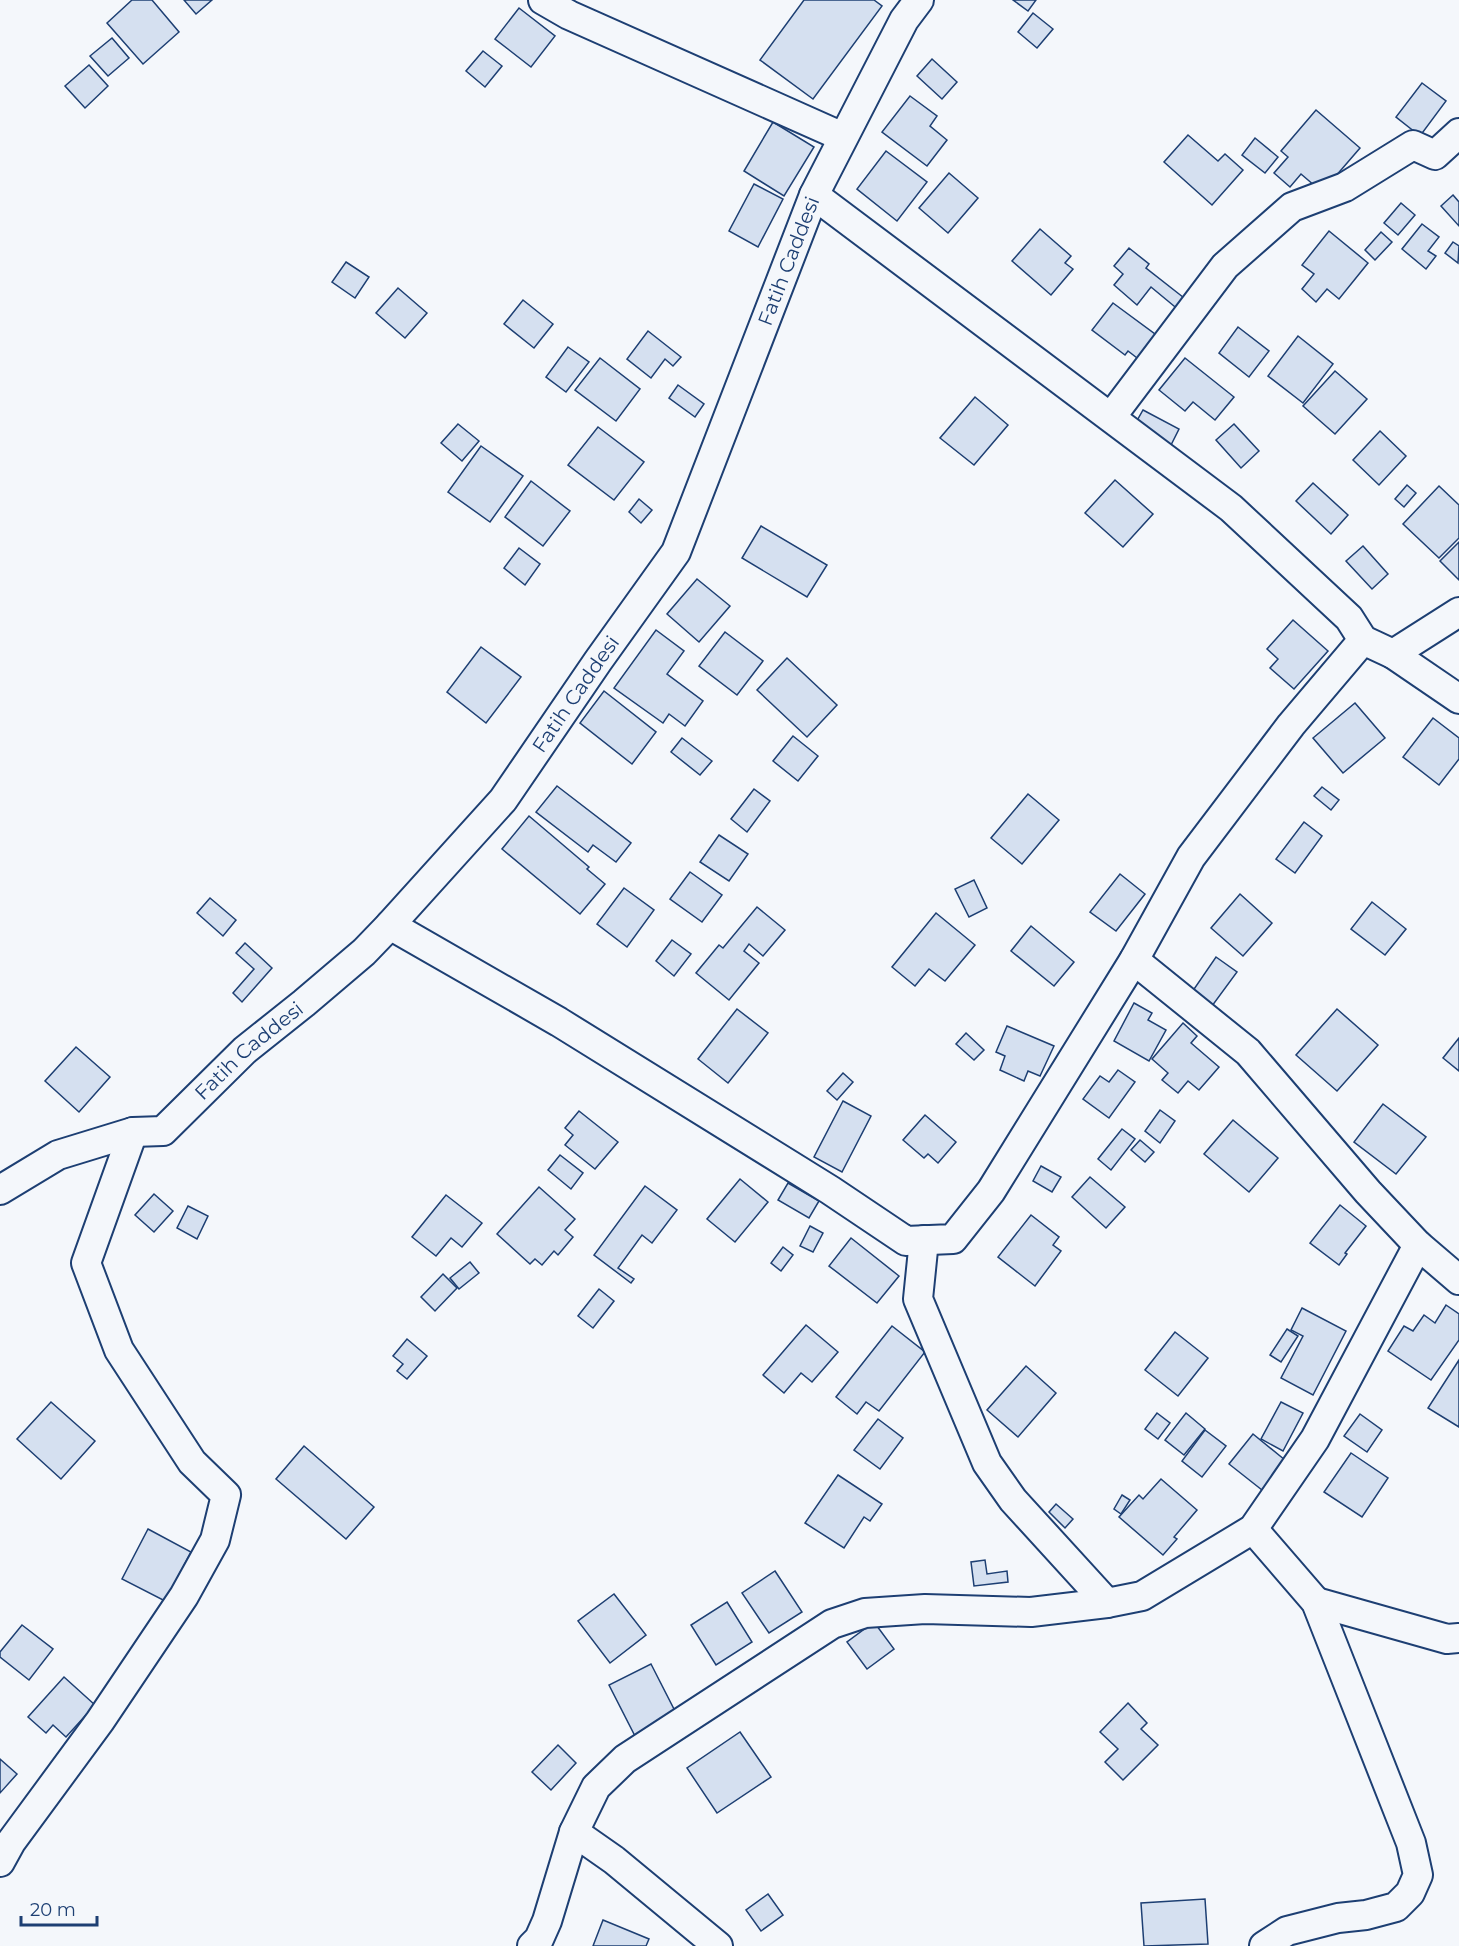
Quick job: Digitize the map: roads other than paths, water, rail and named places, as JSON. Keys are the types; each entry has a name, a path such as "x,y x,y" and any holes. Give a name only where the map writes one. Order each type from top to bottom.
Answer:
{"street":[{"path":"543,0 569,15 843,137"},
{"name":"Fatih Caddesi","path":"0,1190 58,1155 133,1132 163,1131 245,1050 364,952 502,800 676,552 814,195 904,20 919,0"},
{"path":"1111,417 1225,266 1292,207 1344,187 1413,145 1435,155 1459,133"},
{"path":"814,195 1231,508 1349,618 1363,640 1393,654 1459,699"},
{"path":"1393,654 1459,612"},
{"path":"390,925 559,1022 830,1190 906,1241 953,1239 991,1191 1134,960 1191,857 1291,725 1363,640"},
{"path":"1134,960 1248,1052 1368,1192 1418,1245 1459,1280"},
{"path":"0,1862 11,1842 100,1721 183,1596 215,1540 226,1495 192,1462 119,1350 86,1263 133,1132"},
{"path":"924,1240 918,1299 987,1463 1013,1500 1107,1603"},
{"path":"532,1946 539,1939 547,1921 574,1832 596,1787 625,1759 832,1624 865,1613 926,1609 1031,1612 1107,1603 1142,1596 1252,1528 1315,1439 1418,1245"},
{"path":"1252,1528 1316,1602 1411,1843 1418,1875 1410,1893 1396,1906 1366,1915 1338,1918 1287,1931 1264,1946"},
{"path":"1316,1602 1447,1639 1459,1638"},
{"path":"574,1832 614,1860 718,1946"}]}
